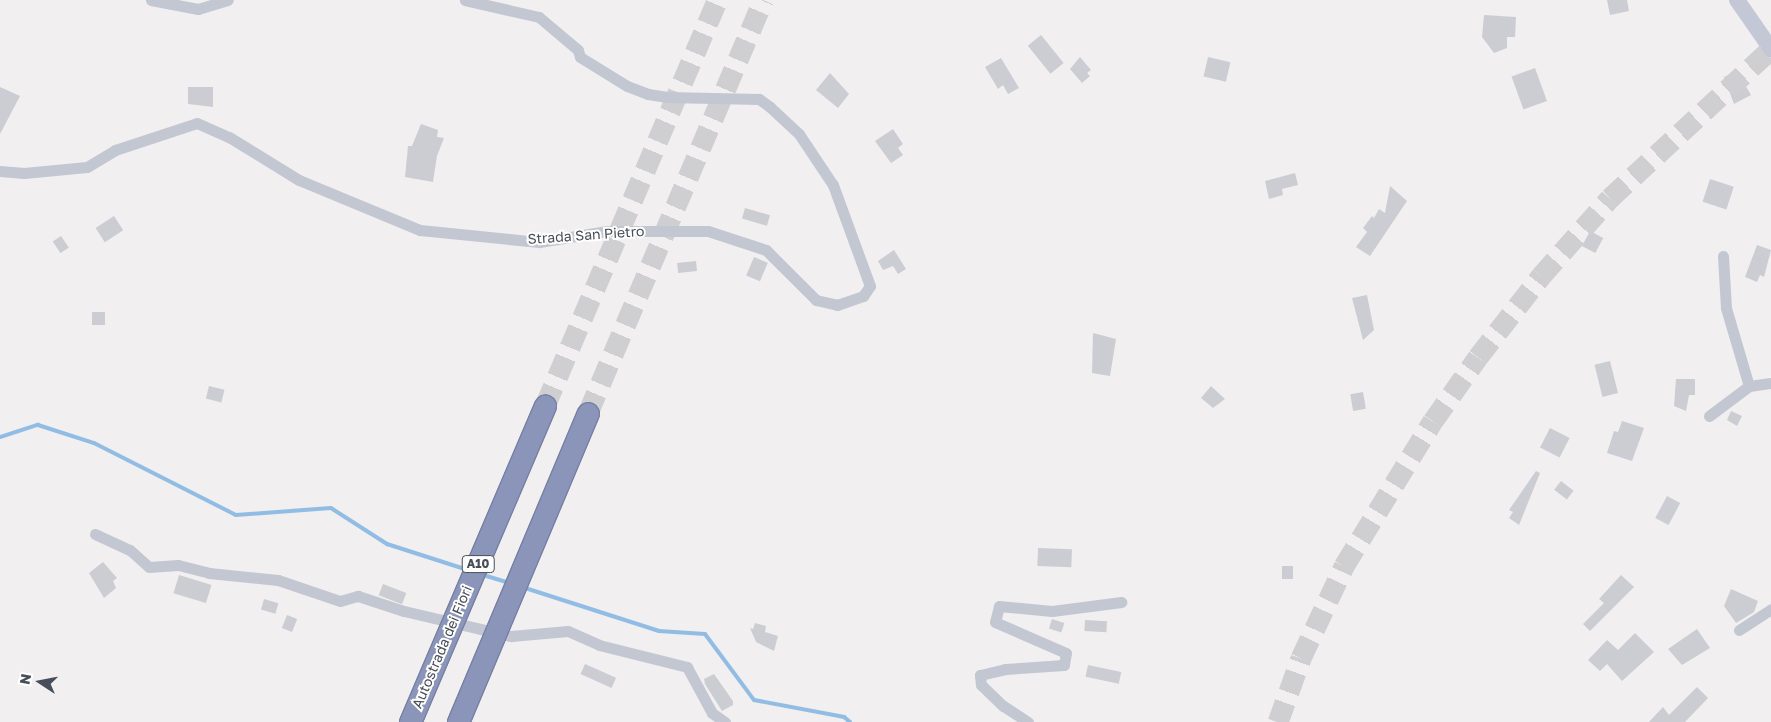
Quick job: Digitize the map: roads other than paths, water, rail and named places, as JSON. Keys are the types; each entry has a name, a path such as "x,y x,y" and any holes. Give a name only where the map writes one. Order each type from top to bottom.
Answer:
{"highway":[{"name":"Autostrada dei Fiori","path":"410,722 545,406"},
{"path":"458,722 588,413"}],"street":[{"path":"151,0 198,9 228,0"},
{"name":"Strada San Pietro","path":"0,171 24,173 87,167 115,150 196,123 229,137 299,180 420,230 539,242 607,231 708,231 766,250 816,300 837,305 863,296 870,286 868,278 833,185 799,134 759,99 667,97 648,94 627,86 580,57 578,50 539,17 465,0"},
{"path":"1737,0 1771,49"},
{"path":"1723,256 1726,308 1749,386"},
{"path":"1709,416 1749,386 1771,383"},
{"path":"96,534 130,550 149,567 178,565 209,574 278,580 340,601 358,596 404,611 511,636 568,631 599,644 687,667 712,713 725,722"},
{"path":"1028,722 1003,706 982,685 980,675 1005,669 1064,665 1066,653 995,622 999,606 1052,611 1121,602"},
{"path":"1739,630 1771,609"}],"waterway":[{"path":"0,437 38,425 94,443 236,515 331,508 387,544 468,570"},
{"path":"480,574 509,583"},
{"path":"522,587 659,631 705,634 754,700 844,717 850,722"}],"tunnel":[{"path":"545,406 717,0"},
{"path":"588,413 763,0"},
{"path":"1278,722 1301,658 1344,566 1433,421 1478,357 1541,276 1610,198 1771,49"}]}
